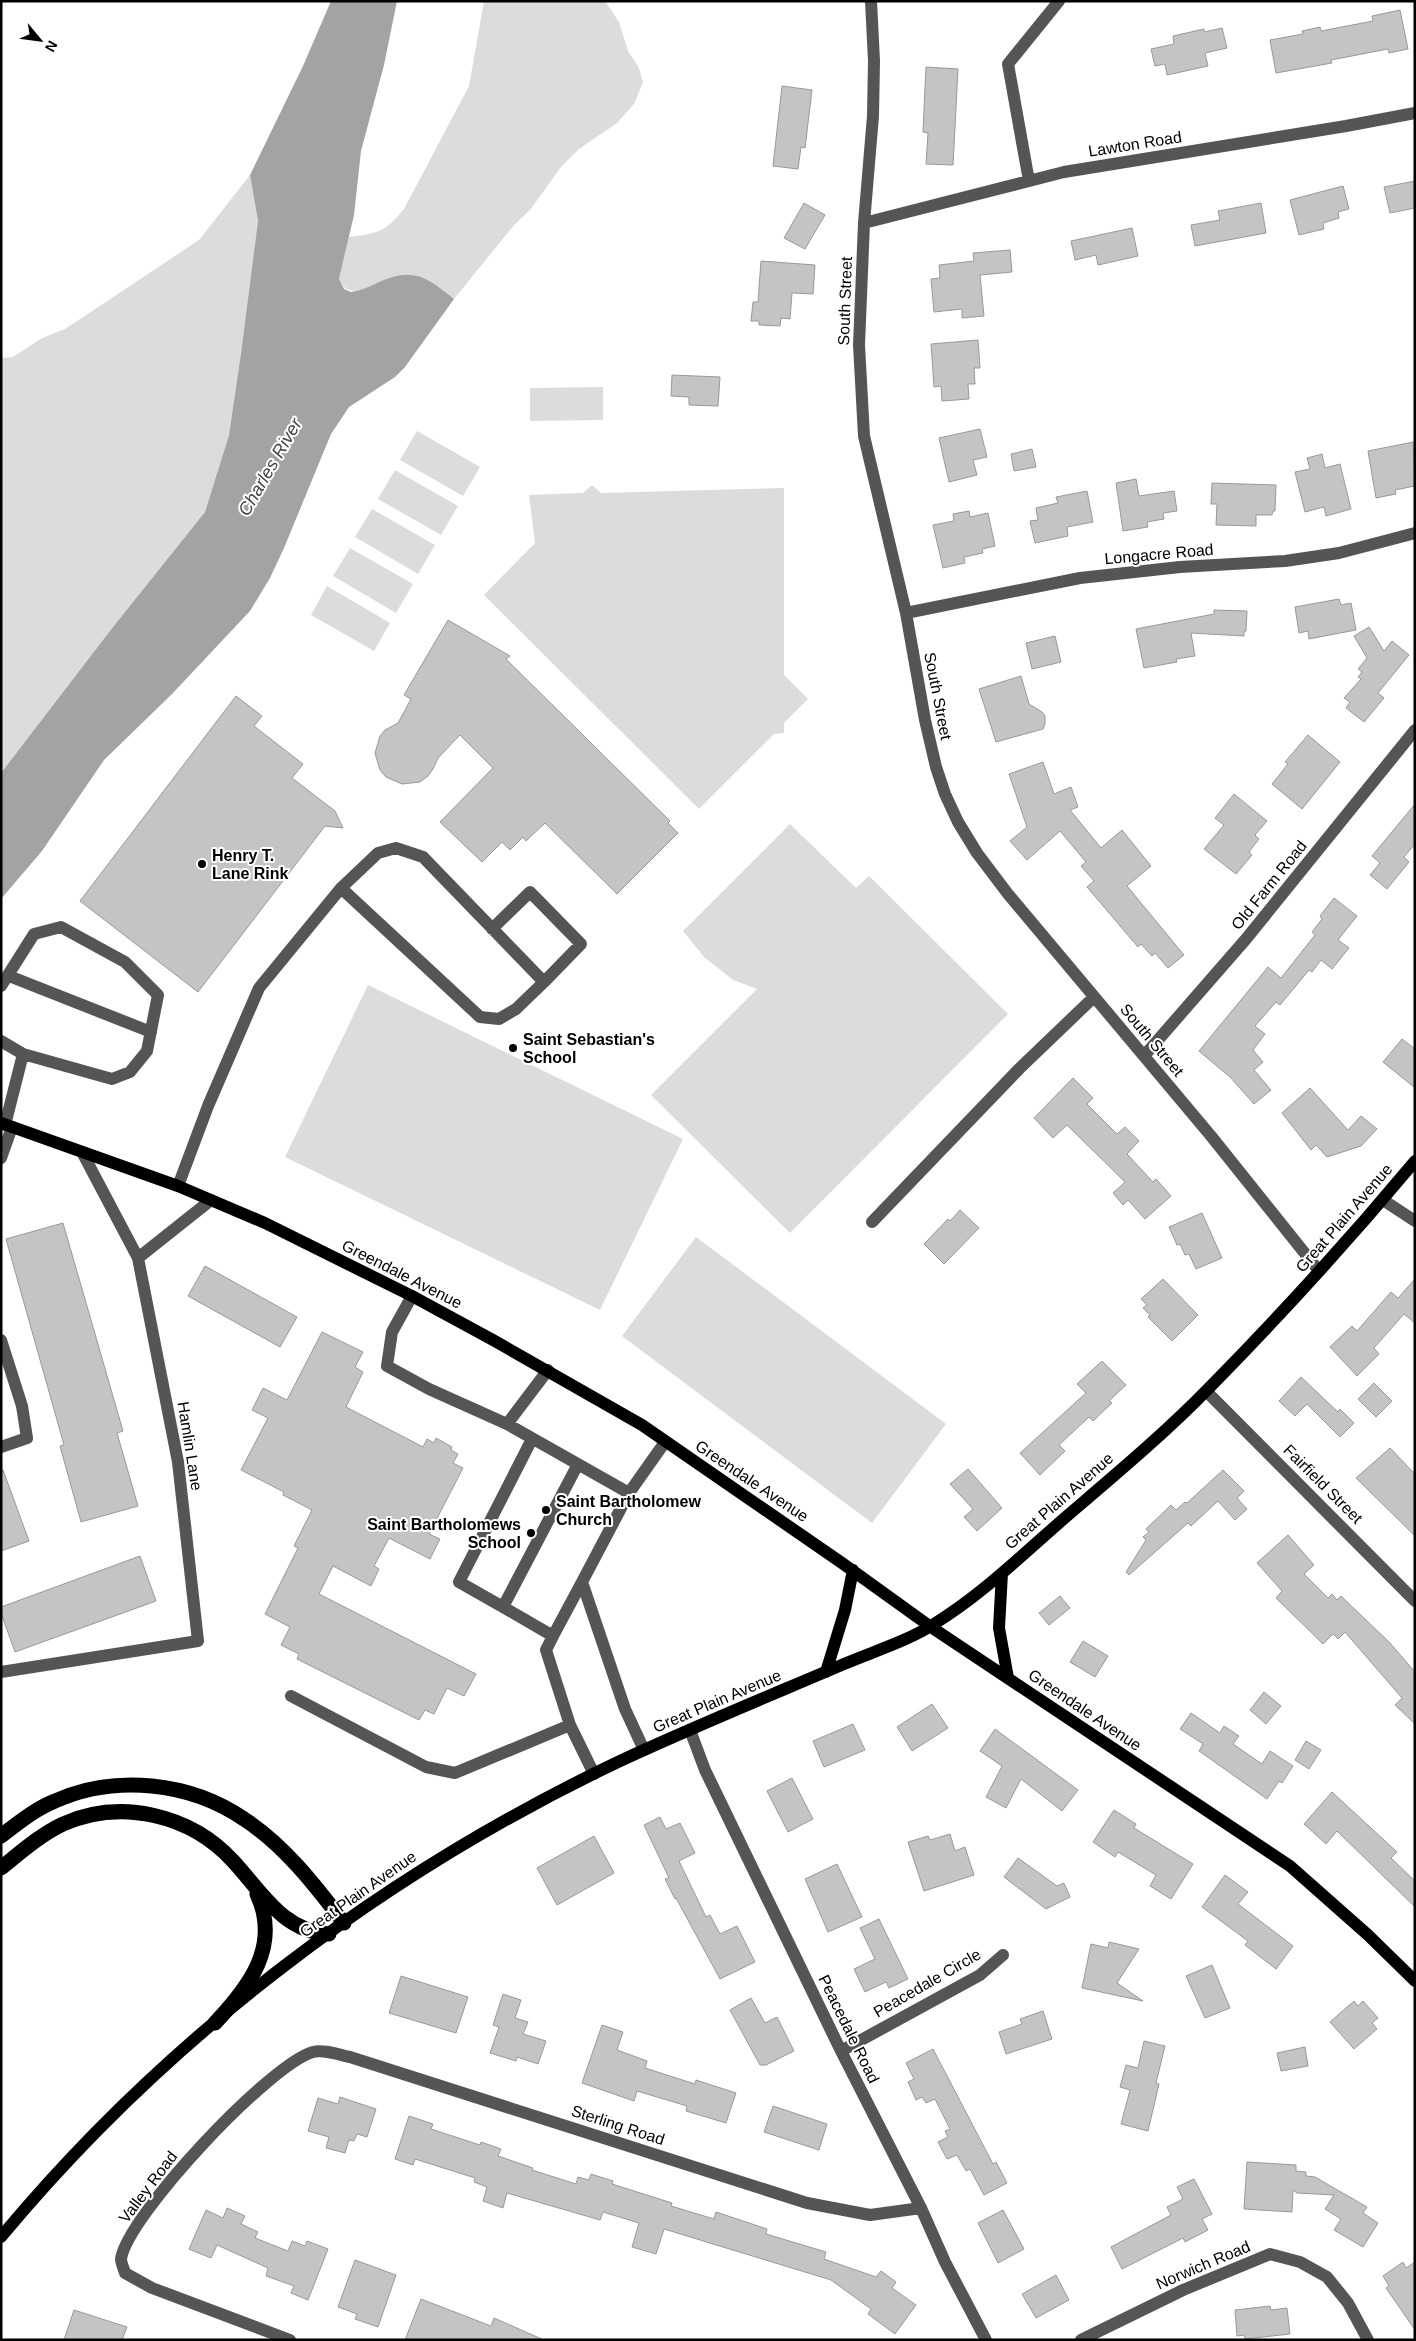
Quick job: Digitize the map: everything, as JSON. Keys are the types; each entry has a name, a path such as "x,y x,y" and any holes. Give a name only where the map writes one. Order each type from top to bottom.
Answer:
{"highway":[{"path":"1,1836 23,1819 54,1801 88,1790 135,1785 178,1790 219,1804 258,1829 311,1882 344,1923"},
{"path":"1,1868 38,1838 63,1824 89,1816 116,1812 141,1813 180,1823 208,1838 243,1872 284,1918 308,1931 329,1934"},
{"path":"215,2023 244,1990 262,1956 265,1933 263,1910 254,1887 243,1872"}],"main road":[{"name":"Greendale Avenue","path":"6,1125 178,1186 265,1223 412,1296 548,1370 642,1426 853,1570 931,1627 1290,1866 1368,1935 1415,1981"},
{"name":"Great Plain Avenue","path":"1,2237 94,2134 215,2023 329,1934 444,1855 523,1810 644,1750 931,1627 977,1594 1112,1478 1206,1391 1319,1272 1415,1161"},
{"path":"826,1672 845,1610 853,1570"},
{"path":"1002,1573 1000,1628 1008,1678"}],"street":[{"name":"South Street","path":"871,1 874,61 873,116 864,223 859,345 860,401 864,436 906,612 925,720 936,767 945,794 958,822 977,853 1008,894 1144,1056 1319,1272"},
{"path":"1029,181 1008,64 1059,1"},
{"name":"Lawton Road","path":"864,223 1064,172 1415,113"},
{"name":"Longacre Road","path":"906,612 1080,578 1180,566 1285,561 1339,554 1415,533"},
{"name":"Old Farm Road","path":"1144,1056 1246,939 1415,730"},
{"path":"178,1186 208,1106 259,988 342,888 378,853 396,848 423,857 544,982"},
{"path":"342,888 480,1017 499,1019 516,1009 582,944 530,892 492,928"},
{"path":"1,986 34,934 61,927 125,962 158,995 147,1051 130,1072 112,1079 23,1054 1,1041"},
{"path":"9,976 150,1032"},
{"path":"872,1222 1019,1069 1094,997"},
{"path":"1,1158 6,1125 23,1054"},
{"name":"Hamlin Lane","path":"1,1672 198,1641 178,1462 138,1258 82,1152"},
{"path":"138,1258 211,1200"},
{"path":"1382,1200 1415,1221"},
{"path":"412,1296 392,1332 387,1366 429,1389 507,1424 629,1493"},
{"path":"1,1340 22,1406 27,1438 1,1447"},
{"path":"507,1424 548,1370"},
{"name":"Fairfield Street","path":"1206,1391 1415,1601"},
{"path":"532,1439 459,1582 552,1636"},
{"path":"594,1774 570,1725 546,1650 629,1493 665,1442"},
{"path":"504,1607 578,1464"},
{"path":"582,1582 625,1708 644,1750"},
{"path":"291,1696 426,1767 455,1773 570,1725"},
{"name":"Peacedale Road","path":"690,1730 705,1770 841,2051 921,2208 945,2262 986,2340"},
{"name":"Peacedale Circle","path":"841,2051 980,1975 1002,1955"},
{"name":"Sterling Road","path":"309,2054 314,2051 350,2057 807,2203 870,2215 921,2208"},
{"name":"Valley Road","path":"290,2340 152,2288 125,2273 121,2260 133,2231 199,2147 258,2090 294,2060 309,2054"},
{"name":"Norwich Road","path":"1081,2340 1183,2290 1270,2254 1300,2262 1327,2277 1348,2303 1368,2340"}],"shaded area":[{"path":"484,1 605,1 619,22 628,51 639,68 643,82 634,104 617,123 579,149 561,167 530,210 514,225 454,299 429,281 411,275 352,291 345,287 339,279 349,237 381,230 392,223 404,209 469,86"},
{"path":"250,175 258,221 241,353 229,435 205,512 113,627 1,773 1,358 13,357 42,338 65,329 199,240"},
{"path":"603,387 603,420 530,421 530,388"},
{"path":"417,431 480,467 463,496 400,460"},
{"path":"395,470 458,506 441,535 378,499"},
{"path":"592,485 601,493 784,488 784,675 808,699 784,723 784,733 774,734 699,809 484,595 535,543 529,495 583,493"},
{"path":"372,509 435,545 418,574 355,537"},
{"path":"350,548 413,584 396,613 333,576"},
{"path":"327,586 390,623 374,651 311,615"},
{"path":"790,824 856,888 869,876 1008,1014 790,1233 651,1095 757,989 733,980 704,957 683,931"},
{"path":"368,985 683,1139 600,1310 285,1157"},
{"path":"696,1237 946,1424 872,1523 622,1336"}],"water":[{"name":"Charles River","path":"331,1 397,1 384,65 361,151 354,215 339,279 344,289 351,292 364,289 395,276 414,275 430,281 454,299 405,367 395,377 349,407 331,434 284,548 270,578 250,611 172,694 104,760 42,851 1,899 1,773 113,627 205,512 229,435 241,353 258,221 250,175 303,66"}],"building":[{"path":"1400,10 1408,49 1389,53 1388,49 1331,60 1332,63 1276,73 1270,40 1303,34 1302,31 1320,27 1321,31 1373,21 1372,16"},
{"path":"1222,28 1227,48 1205,53 1208,66 1167,75 1165,64 1155,66 1151,49 1174,44 1173,36 1204,29 1204,32"},
{"path":"926,67 958,69 953,165 926,164 928,133 923,132"},
{"path":"782,86 812,90 805,148 801,147 798,169 773,166"},
{"path":"1415,181 1415,208 1390,213 1384,187"},
{"path":"1343,186 1349,209 1338,212 1339,218 1323,223 1324,229 1299,235 1290,200"},
{"path":"804,203 825,215 805,249 784,238"},
{"path":"1261,203 1266,233 1195,246 1191,225 1220,220 1218,211"},
{"path":"1132,228 1138,256 1098,265 1096,255 1075,260 1071,241"},
{"path":"1010,250 1012,272 980,275 984,316 962,318 962,309 934,312 931,279 940,278 939,265 974,261 973,253"},
{"path":"761,261 815,265 813,294 792,293 790,319 781,318 780,326 759,325 759,321 751,321 753,302 758,302"},
{"path":"978,340 980,368 974,368 975,384 968,384 969,399 942,401 941,386 934,387 931,344"},
{"path":"672,375 720,377 718,406 689,405 689,397 671,396"},
{"path":"980,429 987,457 973,460 977,475 949,482 939,438"},
{"path":"1413,442 1415,486 1395,490 1396,494 1376,498 1368,451"},
{"path":"1032,449 1036,467 1014,471 1011,454"},
{"path":"1322,454 1325,468 1340,464 1351,509 1326,516 1324,507 1305,512 1295,472 1310,469 1307,458"},
{"path":"1136,479 1139,496 1174,491 1177,511 1163,513 1164,519 1147,522 1148,527 1123,531 1116,483"},
{"path":"1212,483 1276,485 1275,511 1273,511 1272,515 1256,515 1256,526 1216,525 1217,504 1211,504"},
{"path":"1087,491 1093,522 1067,527 1068,536 1035,543 1030,521 1038,520 1036,508 1058,503 1056,497"},
{"path":"969,511 970,517 988,513 995,546 982,549 983,553 964,557 965,563 943,568 933,525 954,521 953,514"},
{"path":"1339,599 1341,605 1351,603 1356,630 1309,639 1308,631 1299,633 1295,607"},
{"path":"1214,610 1247,611 1244,636 1191,633 1195,656 1176,659 1177,662 1144,668 1136,629 1214,614"},
{"path":"448,620 510,656 506,659 670,821 668,823 678,833 617,894 545,823 526,841 523,837 510,850 502,842 482,862 440,822 493,768 460,735 438,758 428,776 420,782 402,784 386,777 380,770 375,753 380,736 385,730 398,723 411,699 404,695"},
{"path":"1369,627 1384,651 1392,641 1409,655 1378,693 1384,698 1364,722 1346,708 1350,702 1344,698 1361,679 1358,677 1362,672 1358,669 1367,658 1354,636"},
{"path":"1055,636 1061,662 1032,669 1026,643"},
{"path":"1021,676 1029,704 1042,712 1045,716 1045,724 1043,729 996,742 979,689"},
{"name":"Henry T. Lane Rink","path":"236,696 262,716 254,726 303,764 292,778 335,811 343,828 325,826 198,992 80,901"},
{"path":"1308,735 1340,762 1302,809 1272,784 1288,764 1285,762"},
{"path":"1043,762 1054,794 1071,787 1078,807 1070,810 1101,848 1122,830 1151,866 1127,886 1184,955 1168,968 1155,953 1152,956 1141,944 1138,947 1087,887 1094,881 1081,866 1086,862 1060,831 1027,860 1010,841 1027,827 1009,774"},
{"path":"1234,794 1267,821 1255,835 1259,839 1249,852 1252,855 1236,874 1204,849 1224,825 1215,818"},
{"path":"1415,804 1415,844 1404,857 1409,862 1387,889 1370,875 1380,863 1372,856"},
{"path":"1334,898 1357,916 1338,940 1349,948 1332,969 1321,960 1312,972 1309,970 1280,1005 1276,1002 1255,1026 1265,1034 1253,1050 1263,1062 1254,1070 1271,1090 1254,1104 1230,1077 1199,1051 1268,967 1281,978 1315,935 1312,932 1322,919 1320,916"},
{"path":"1402,1039 1415,1049 1415,1088 1383,1062"},
{"path":"1073,1078 1093,1098 1087,1104 1117,1134 1125,1127 1139,1141 1127,1154 1153,1182 1156,1179 1171,1196 1145,1219 1128,1200 1123,1205 1113,1193 1125,1182 1067,1125 1053,1138 1034,1118"},
{"path":"1310,1088 1348,1130 1361,1116 1377,1129 1361,1146 1327,1157 1316,1145 1311,1150 1282,1113"},
{"path":"960,1210 979,1228 944,1264 924,1244 948,1219 950,1221"},
{"path":"1202,1213 1222,1258 1196,1269 1189,1254 1185,1255 1180,1244 1177,1245 1169,1227"},
{"path":"63,1223 123,1431 117,1433 138,1506 81,1522 60,1446 64,1445 6,1239"},
{"path":"205,1266 297,1317 280,1347 188,1296"},
{"path":"1163,1279 1198,1315 1172,1341 1148,1317 1150,1315 1143,1308 1147,1305 1141,1299"},
{"path":"1415,1279 1415,1323 1404,1314 1374,1348 1379,1354 1357,1376 1330,1347 1352,1326 1357,1331 1391,1292 1398,1298"},
{"path":"322,1332 363,1352 355,1367 363,1372 346,1407 423,1447 427,1439 434,1443 436,1438 452,1447 451,1450 458,1454 453,1463 463,1468 429,1534 440,1539 430,1559 389,1538 374,1566 379,1569 371,1586 333,1566 319,1594 476,1674 464,1696 447,1688 434,1714 425,1710 419,1720 297,1659 299,1654 281,1645 290,1627 265,1614 298,1548 294,1546 312,1510 283,1495 284,1492 241,1470 268,1418 252,1410 263,1388 287,1400"},
{"path":"1102,1361 1126,1385 1109,1401 1112,1403 1093,1421 1089,1417 1059,1445 1065,1451 1040,1475 1020,1453 1086,1393 1077,1384"},
{"path":"1301,1377 1338,1412 1340,1409 1354,1423 1340,1437 1307,1404 1295,1416 1279,1401"},
{"path":"1374,1383 1392,1401 1376,1417 1358,1399"},
{"path":"1390,1448 1415,1474 1415,1536 1356,1478"},
{"path":"968,1469 1002,1508 977,1531 964,1517 973,1509 950,1484"},
{"path":"1,1470 3,1470 29,1541 1,1551"},
{"path":"1223,1470 1244,1491 1237,1498 1247,1509 1235,1520 1218,1501 1191,1526 1188,1523 1129,1575 1126,1572 1146,1540 1143,1537 1149,1532 1146,1529 1171,1505 1176,1510 1185,1502 1187,1503"},
{"path":"1288,1535 1314,1565 1304,1574 1328,1598 1332,1594 1337,1600 1341,1596 1390,1643 1415,1672 1415,1724 1395,1705 1402,1698 1345,1632 1338,1639 1333,1634 1323,1644 1276,1598 1282,1591 1257,1563"},
{"path":"140,1556 156,1601 15,1652 1,1613 1,1607"},
{"path":"1060,1596 1070,1608 1049,1625 1039,1613"},
{"path":"1083,1641 1108,1656 1095,1677 1070,1662"},
{"path":"1264,1692 1281,1706 1266,1724 1250,1710"},
{"path":"932,1704 948,1728 912,1751 897,1727"},
{"path":"1191,1713 1220,1733 1224,1726 1239,1736 1233,1744 1262,1764 1270,1751 1293,1766 1282,1783 1279,1781 1267,1799 1199,1751 1203,1744 1180,1729"},
{"path":"853,1724 865,1750 824,1767 813,1741"},
{"path":"995,1729 1078,1790 1062,1811 1021,1779 1006,1808 986,1797 1002,1766 980,1751"},
{"path":"1306,1741 1321,1750 1309,1769 1295,1760"},
{"path":"792,1778 813,1819 788,1832 767,1791"},
{"path":"1332,1792 1397,1852 1391,1858 1415,1881 1415,1907 1337,1831 1326,1844 1304,1824"},
{"path":"1114,1810 1136,1824 1134,1828 1193,1864 1171,1899 1150,1886 1156,1875 1118,1852 1115,1857 1093,1842"},
{"path":"660,1817 666,1829 680,1823 695,1853 679,1861 706,1917 710,1915 720,1934 737,1926 755,1962 720,1979 665,1879 669,1878 644,1825"},
{"path":"950,1834 955,1851 965,1847 974,1875 924,1891 908,1842 928,1836 930,1840"},
{"path":"594,1836 614,1873 557,1905 537,1868"},
{"path":"1018,1858 1057,1886 1064,1883 1070,1897 1046,1909 1004,1877"},
{"path":"837,1864 862,1917 828,1932 805,1879"},
{"path":"1225,1875 1248,1892 1238,1904 1293,1946 1276,1969 1245,1945 1248,1941 1202,1907"},
{"path":"879,1919 908,1979 889,1988 886,1982 865,1992 854,1969 875,1959 860,1928"},
{"path":"1109,1942 1139,1949 1117,1983 1143,2001 1082,1988 1091,1944 1108,1948"},
{"path":"1212,1965 1230,2008 1205,2018 1186,1976"},
{"path":"401,1976 468,1997 456,2033 389,2013"},
{"path":"503,1994 521,2000 515,2018 528,2022 523,2034 546,2041 538,2064 517,2057 516,2061 490,2053 499,2027 493,2025"},
{"path":"751,1998 765,2023 777,2017 794,2051 766,2065 760,2065 730,2010"},
{"path":"1354,2001 1358,2006 1363,2001 1378,2018 1372,2023 1377,2029 1354,2049 1330,2022"},
{"path":"1043,2011 1052,2039 1006,2054 999,2032 1022,2024 1020,2019"},
{"path":"602,2025 623,2032 617,2050 647,2061 645,2068 695,2084 696,2080 736,2093 726,2123 686,2111 687,2106 637,2091 634,2101 582,2083"},
{"path":"1144,2041 1165,2046 1156,2083 1159,2084 1148,2131 1121,2124 1130,2090 1120,2087 1126,2065 1138,2068"},
{"path":"1305,2047 1308,2066 1281,2071 1277,2053"},
{"path":"933,2049 993,2164 996,2162 1007,2183 984,2195 970,2169 966,2171 957,2155 947,2159 938,2142 948,2137 945,2131 950,2129 935,2099 926,2103 922,2097 916,2100 908,2082 914,2079 906,2063"},
{"path":"340,2097 376,2109 367,2137 357,2134 354,2141 349,2140 345,2153 326,2148 329,2137 308,2131 318,2098 338,2104"},
{"path":"773,2106 827,2124 819,2150 764,2132"},
{"path":"409,2116 433,2124 431,2129 480,2145 481,2142 501,2149 498,2156 533,2168 532,2170 576,2184 578,2177 589,2180 591,2174 613,2181 612,2184 672,2203 671,2206 714,2219 716,2212 767,2229 766,2234 826,2252 824,2259 876,2277 881,2271 896,2282 892,2288 916,2305 895,2334 868,2314 871,2309 831,2280 664,2229 656,2254 632,2247 639,2223 603,2212 600,2220 507,2193 503,2208 483,2201 487,2187 474,2182 475,2178 415,2159 413,2165 395,2159"},
{"path":"1247,2162 1296,2165 1296,2171 1306,2172 1306,2176 1315,2177 1367,2207 1363,2213 1378,2223 1363,2247 1334,2230 1341,2219 1325,2209 1334,2195 1297,2193 1293,2190 1292,2212 1244,2209"},
{"path":"1194,2179 1212,2214 1202,2219 1208,2230 1185,2242 1183,2238 1122,2269 1111,2247 1171,2215 1167,2207 1183,2199 1177,2187"},
{"path":"227,2208 245,2216 241,2224 258,2232 255,2238 288,2251 292,2241 305,2246 307,2241 328,2249 308,2300 291,2293 294,2286 266,2276 268,2268 217,2245 211,2258 189,2249 206,2210 223,2218"},
{"path":"1003,2210 1024,2249 998,2263 978,2223"},
{"path":"355,2260 396,2275 378,2327 355,2319 357,2314 338,2307"},
{"path":"1403,2262 1406,2268 1415,2262 1415,2330 1386,2288 1389,2286 1383,2276"},
{"path":"1056,2275 1069,2300 1036,2318 1022,2294"},
{"path":"421,2299 491,2326 494,2318 544,2340 405,2340"},
{"path":"1270,2306 1271,2310 1287,2308 1290,2334 1245,2339 1244,2335 1237,2336 1235,2310"},
{"path":"74,2310 127,2327 122,2340 64,2340"}],"place":[{"name":"Henry T. Lane Rink","path":"202,864"},
{"name":"Saint Sebastian's School","path":"513,1048"},
{"name":"Saint Bartholomew Church","path":"546,1510"},
{"name":"Saint Bartholomews School","path":"531,1533"}]}
